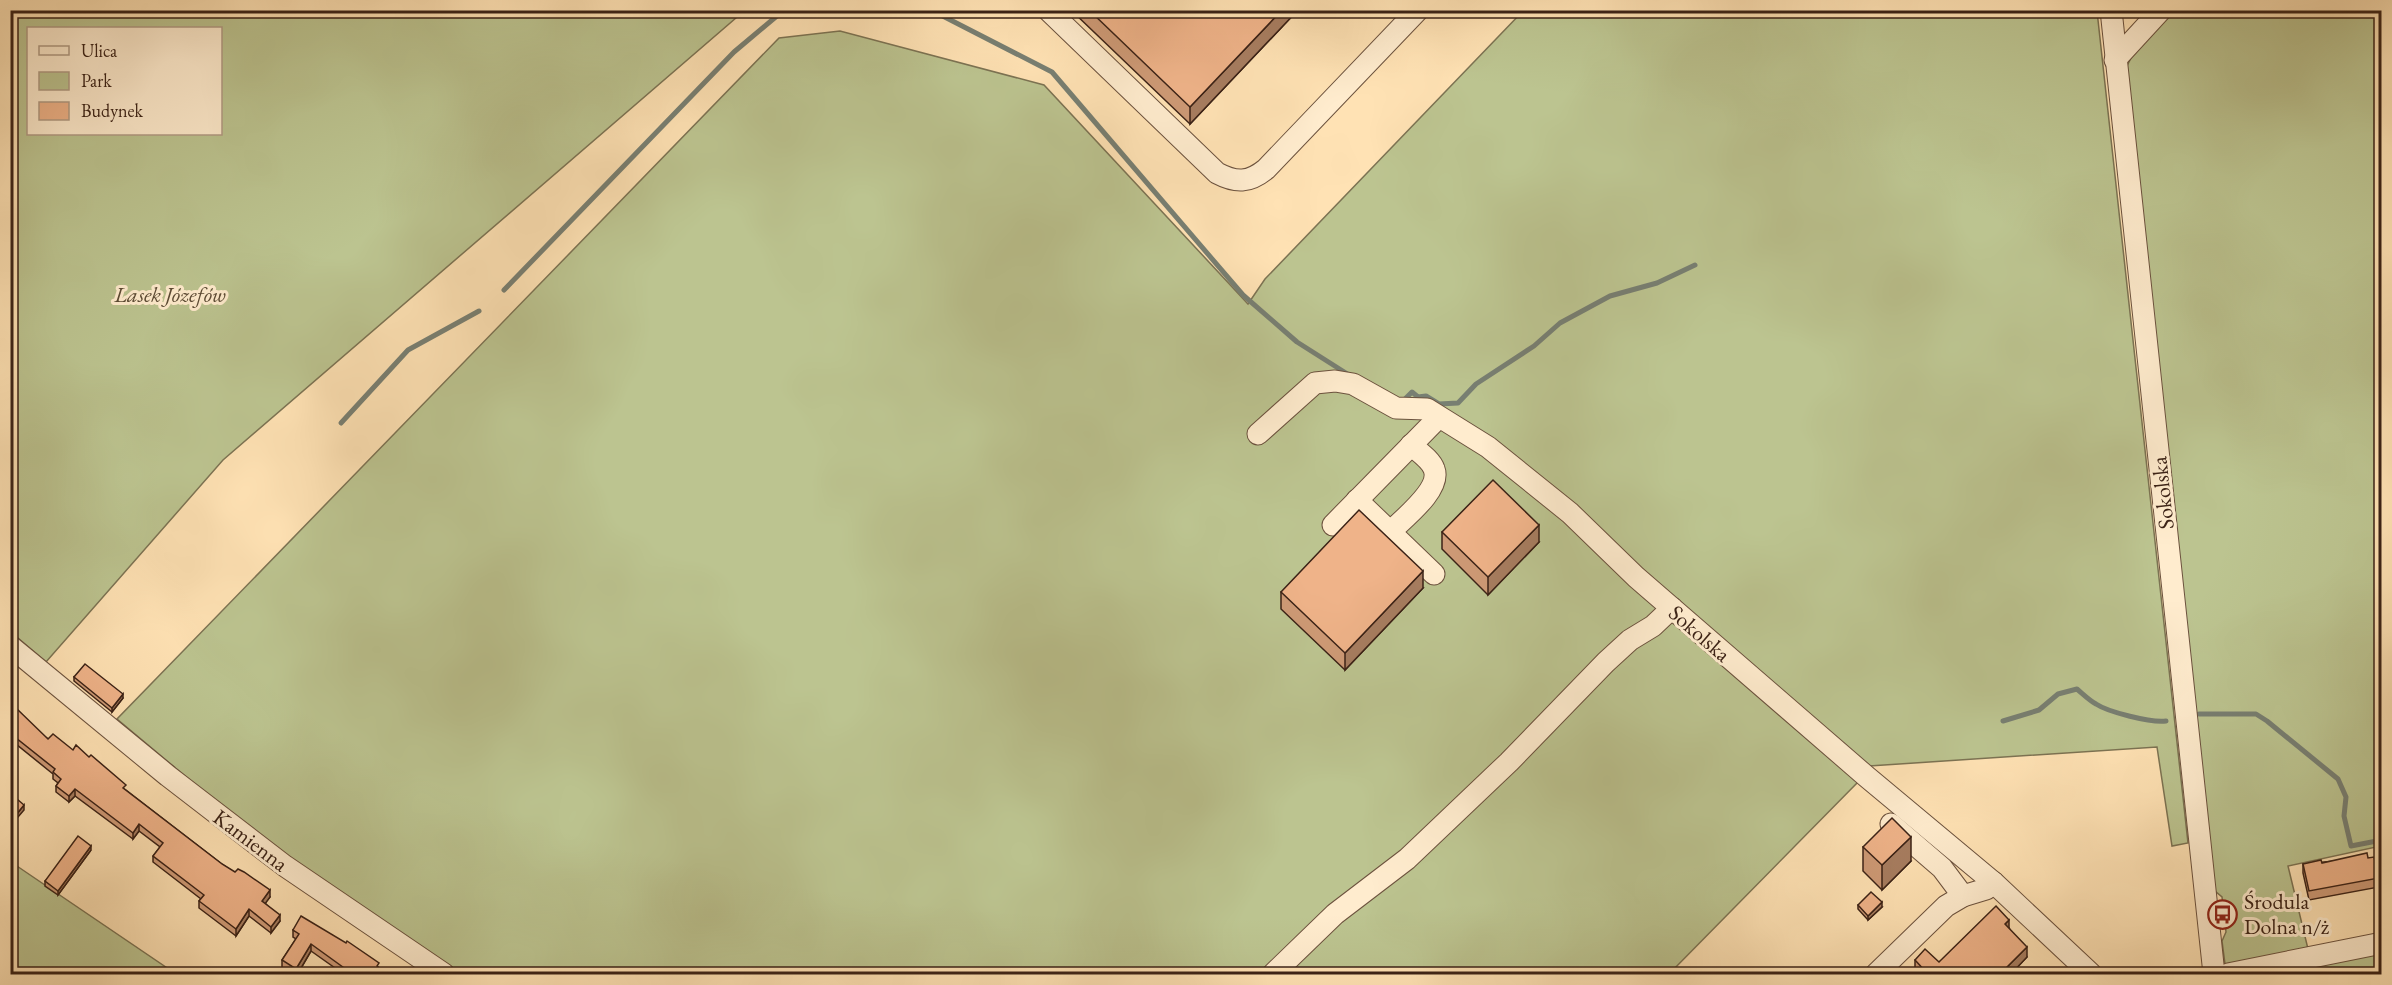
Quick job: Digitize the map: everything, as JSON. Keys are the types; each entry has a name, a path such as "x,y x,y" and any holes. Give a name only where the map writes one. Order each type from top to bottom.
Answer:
{"street":[{"path":"1048,10 1217,173 1230,180 1242,180 1257,177 1266,169 1418,10"},
{"name":"Sokolska","path":"2111,10 2214,975"},
{"path":"2115,60 2161,10"},
{"name":"Sokolska","path":"1258,434 1315,383 1335,381 1353,384 1396,408 1427,409 1506,460 1570,513 1636,577 1867,777 1993,882 2091,975"},
{"path":"1334,525 1439,417"},
{"path":"1390,532 1429,493 1436,477 1434,467 1412,445"},
{"path":"1357,500 1434,574"},
{"path":"1273,975 1335,914 1407,859 1509,762 1630,640 1653,626 1672,608"},
{"name":"Kamienna","path":"10,646 168,776 285,866 444,975"},
{"path":"1891,824 1942,868 1963,896"},
{"path":"1876,975 1946,906 1963,896 1986,889 1993,882"},
{"path":"2229,975 2382,943"}],"green space":[{"name":"Lasek Józefów","path":"11,10 744,11 223,460 46,662 11,632"},
{"path":"1523,11 2097,11 2188,843 2172,846 2157,747 1869,766 1857,783 1669,974 462,974 259,838 117,719 779,38 840,31 1044,85 1248,304 1265,279"},
{"path":"2172,11 2381,11 2381,846 2288,866 2309,953 2225,964 2222,941 2226,932 2222,897 2215,891 2127,66 2135,50"},
{"path":"11,862 176,974 11,974"},
{"path":"2381,948 2381,974 2256,974"}],"building":[{"path":"1089,10 1282,10 1190,107"},
{"path":"1493,480 1539,525 1488,577 1442,532"},
{"path":"1359,510 1423,571 1345,653 1281,592"},
{"path":"85,664 123,694 112,708 74,677"},
{"path":"16,708 48,739 53,734 73,750 76,745 89,757 91,755 126,785 123,788 222,864 235,872 238,869 244,872 270,890 262,901 280,915 271,927 249,909 236,929 199,901 204,895 153,856 163,843 139,824 133,833 75,789 69,796 56,786 61,779 53,772 55,769 16,738 10,744 10,714"},
{"path":"10,793 24,805 12,820 10,818"},
{"path":"1892,818 1911,837 1882,865 1863,847"},
{"path":"78,836 91,846 58,891 45,881"},
{"path":"2367,853 2368,858 2374,857 2379,878 2309,891 2303,864 2321,860 2322,863"},
{"path":"1871,892 1882,902 1868,916 1858,905"},
{"path":"1996,906 2009,920 2005,924 2027,947 1999,975 1925,975 1927,973 1915,960 1925,949 1939,962"},
{"path":"301,916 346,943 347,941 379,963 377,966 389,975 354,975 311,944 296,969 282,960 299,934 293,930"}],"waterway":[{"path":"504,290 734,52 784,10"},
{"path":"931,10 1052,72 1243,295 1297,342 1349,375"},
{"path":"1402,402 1412,392 1418,397 1426,396 1439,404 1458,403 1476,384 1534,346 1560,323 1610,296 1657,283 1695,265"},
{"path":"341,423 408,350 479,311"},
{"path":"2003,721 2039,710 2058,694 2077,689 2093,702 2110,710 2140,719 2166,721"},
{"path":"2199,714 2256,714 2267,721 2338,779 2346,797 2344,816 2351,846 2382,840"}],"place":[{"name":"Środula Dolna n/ż","path":"2223,914"}]}
